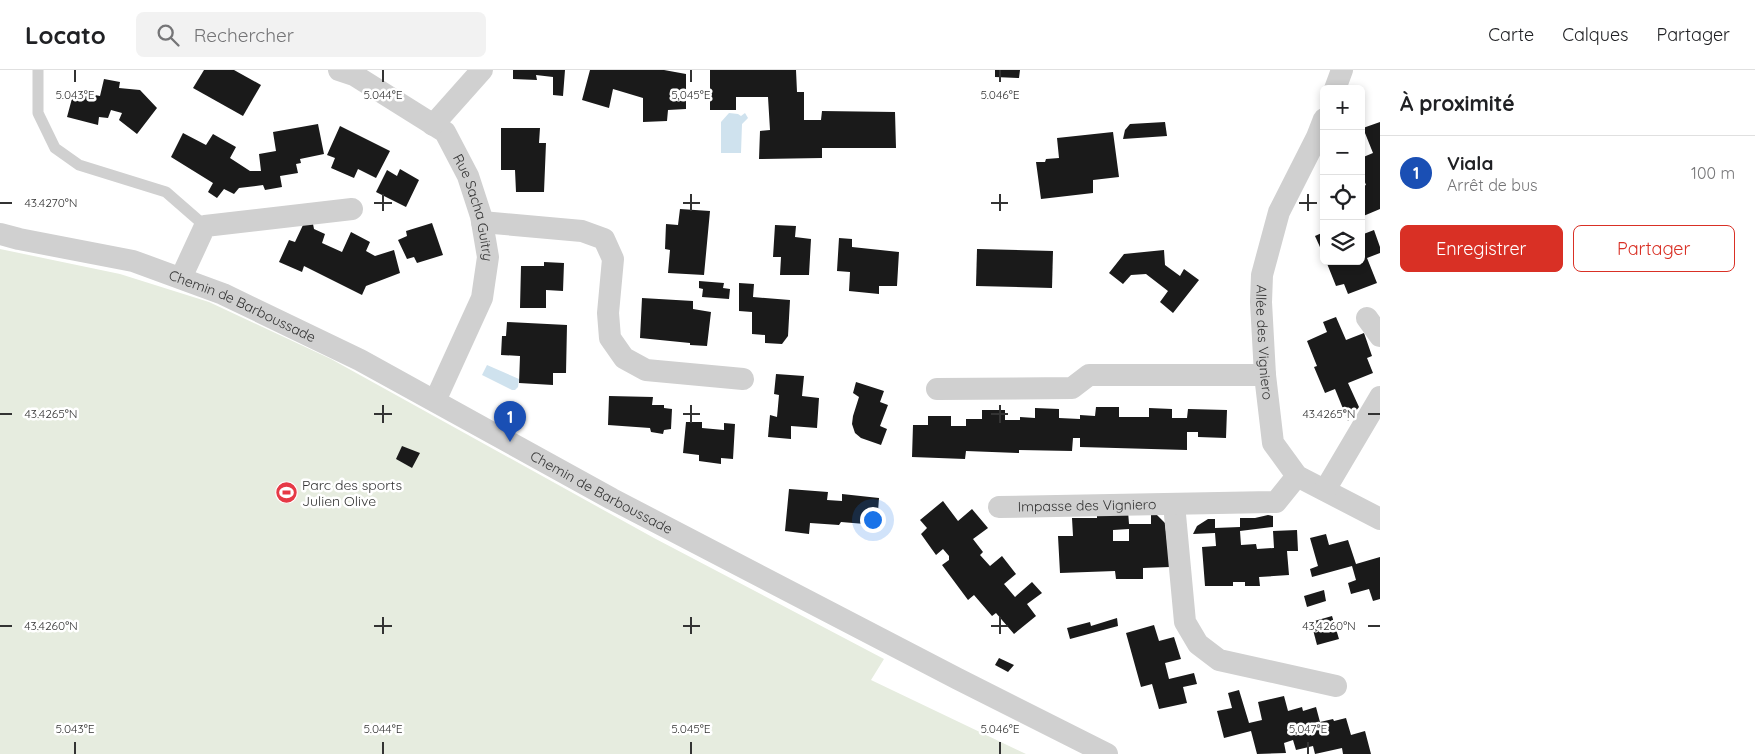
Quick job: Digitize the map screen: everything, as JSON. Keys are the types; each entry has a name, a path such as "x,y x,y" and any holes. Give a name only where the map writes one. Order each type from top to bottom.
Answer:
{"street":[{"name":"Rue Sacha Guitry","path":"339,70 354,75 445,132 468,176 482,222 488,257 482,298 435,401"},
{"path":"433,125 482,70"},
{"path":"1336,85 1342,70"},
{"name":"Allée des Vigniero","path":"1320,130 1279,212 1262,275 1260,302 1265,375 1273,443 1298,476 1380,519"},
{"path":"181,278 205,226 352,209"},
{"path":"482,222 582,231 604,239 613,259 608,313 610,338 624,358 646,370 743,379"},
{"name":"Chemin de Barboussade","path":"0,234 134,261 231,298 360,360 612,499 1107,754"},
{"path":"1366,318 1380,336"},
{"path":"937,389 1072,388 1089,375 1265,375"},
{"path":"1325,490 1380,397"},
{"name":"Impasse des Vigniero","path":"999,507 1276,502 1298,476"},
{"name":"Impasse des Vigniero","path":"1174,504 1185,622 1198,644 1219,660 1336,686"}],"lane":[{"path":"38,70 38,112 55,148 79,165 166,192 205,226"}],"shaded area":[{"name":"Parc des sports Julien Olive","path":"0,249 120,274 209,302 331,359 654,538 884,659 871,680 1026,754 0,754"}],"water":[{"path":"729,113 741,116 745,113 748,118 742,124 741,153 721,153 721,122"},
{"path":"487,365 519,379 518,387 512,390 482,375"}],"building":[{"path":"204,70 234,70 261,85 243,116 193,88"},
{"path":"513,70 565,70 563,96 553,95 553,77 536,75 537,80 513,79"},
{"path":"590,70 664,70 686,74 686,109 668,110 667,121 643,122 643,98 613,89 609,108 582,100"},
{"path":"710,70 796,70 797,92 804,92 804,120 821,120 822,111 895,112 896,148 822,148 822,158 759,159 760,131 770,130 768,97 736,97 736,110 710,110"},
{"path":"995,70 1020,70 1019,78 995,77"},
{"path":"104,79 120,82 119,88 140,90 157,108 137,134 119,120 122,113 111,110 108,118 99,117 98,125 67,117 74,91 100,96"},
{"path":"1165,122 1167,136 1123,139 1125,130 1130,124"},
{"path":"1380,122 1380,209 1365,215 1365,156 1373,153 1365,133 1365,127"},
{"path":"318,124 324,154 300,159 301,163 296,164 298,173 280,176 282,187 265,190 263,185 239,188 234,194 224,189 217,198 208,192 213,183 171,157 183,133 206,145 213,134 236,147 230,158 250,171 261,171 259,154 276,151 273,132"},
{"path":"340,126 390,151 376,178 358,169 354,178 331,168 335,158 327,155"},
{"path":"501,128 540,128 539,143 546,143 544,192 516,192 515,170 501,170"},
{"path":"1113,132 1119,177 1093,180 1093,193 1041,199 1036,162 1045,162 1046,159 1059,158 1057,138"},
{"path":"400,169 419,180 406,207 376,192 387,170 397,176"},
{"path":"680,209 710,211 704,275 668,273 670,250 665,249 666,224 678,225"},
{"path":"432,223 443,255 417,263 414,257 407,259 398,240 407,236 406,231"},
{"path":"313,224 314,229 325,234 322,243 342,252 351,232 370,242 366,251 375,256 394,250 400,273 366,286 362,295 304,266 302,272 279,262 289,240 295,242 303,225"},
{"path":"775,225 796,226 795,237 811,239 809,275 780,275 781,257 773,257"},
{"path":"1374,230 1380,247 1380,253 1367,258 1377,283 1348,294 1344,284 1336,286 1328,265 1365,265 1365,233"},
{"path":"1320,234 1320,247 1315,236"},
{"path":"839,238 852,239 852,247 899,252 897,286 879,286 879,294 849,291 850,272 837,271"},
{"path":"977,249 1053,251 1052,288 976,286"},
{"path":"1164,250 1165,265 1180,276 1184,269 1199,280 1173,313 1160,302 1168,291 1146,274 1131,275 1123,284 1109,273 1124,254"},
{"path":"544,262 564,263 563,291 546,290 546,308 520,308 521,266 544,266"},
{"path":"699,281 724,283 723,288 730,289 729,299 702,297 703,289 699,288"},
{"path":"739,283 754,284 753,297 790,300 788,336 782,344 765,343 765,335 752,334 752,312 739,311"},
{"path":"642,298 693,301 693,309 711,312 707,346 640,338"},
{"path":"1336,317 1346,340 1364,333 1372,356 1367,358 1373,373 1348,383 1359,407 1348,421 1335,389 1325,393 1314,367 1317,366 1307,341 1327,332 1323,322"},
{"path":"507,322 567,325 566,373 553,373 553,385 519,383 520,356 501,355 502,336 506,336"},
{"path":"776,374 804,376 802,396 819,398 817,428 791,426 791,439 768,437 770,415 777,417 779,395 774,394"},
{"path":"856,382 884,391 880,402 888,405 880,426 887,429 881,445 861,438 855,433 852,424 859,397 853,393"},
{"path":"609,396 653,397 652,405 664,405 664,408 672,409 671,429 664,430 663,434 651,432 650,428 608,425"},
{"path":"1096,407 1119,407 1119,417 1149,417 1149,408 1172,409 1172,418 1187,418 1188,409 1227,410 1226,438 1198,437 1198,432 1187,432 1187,450 1080,447 1080,438 1073,438 1072,451 1019,450 1019,453 966,451 965,459 912,457 913,425 928,425 928,416 951,416 951,426 966,426 966,419 982,419 982,410 1005,410 1005,420 1020,420 1020,417 1035,418 1035,408 1059,409 1059,418 1080,419 1080,415 1095,416"},
{"path":"686,422 702,422 702,428 724,430 724,423 735,424 733,459 721,458 721,464 699,461 699,455 683,453"},
{"path":"402,446 420,453 412,468 396,459"},
{"path":"789,489 828,492 827,500 842,501 842,494 879,498 877,525 841,522 839,525 810,523 809,534 785,531"},
{"path":"943,501 958,521 972,509 988,528 973,539 983,552 980,555 990,566 1002,556 1016,574 1004,584 1015,597 1032,582 1042,593 1027,604 1036,616 1014,634 996,613 992,616 974,595 968,600 942,565 949,560 949,556 943,549 936,555 921,534 927,528 920,520"},
{"path":"1128,511 1129,524 1151,524 1151,511 1156,514 1165,523 1170,567 1143,568 1143,579 1116,579 1115,571 1060,573 1058,536 1073,536 1072,518 1097,518 1097,512","holes":["1129,529 1129,541 1113,541 1113,530"]},
{"path":"1268,515 1273,516 1273,527 1240,531 1241,545 1256,544 1257,549 1274,548 1273,531 1297,530 1298,551 1287,551 1289,575 1259,577 1260,586 1245,586 1245,582 1233,582 1233,586 1205,586 1202,547 1216,546 1215,533 1193,534 1197,526 1208,519 1215,519 1215,528 1240,527 1240,518 1255,518"},
{"path":"1326,534 1329,545 1348,540 1356,564 1380,557 1380,599 1373,601 1369,589 1351,594 1348,583 1356,580 1352,566 1312,577 1310,569 1318,566 1310,538"},
{"path":"1324,590 1326,601 1307,607 1304,596"},
{"path":"1332,616 1339,639 1317,645 1311,622"},
{"path":"1117,618 1118,626 1070,639 1067,628 1090,622 1091,626"},
{"path":"1154,625 1159,641 1174,637 1181,659 1165,663 1169,679 1194,673 1197,684 1183,687 1187,703 1159,709 1152,684 1141,687 1126,633"},
{"path":"999,658 1014,665 1008,672 995,665"},
{"path":"1239,690 1249,723 1262,720 1258,702 1284,696 1288,711 1302,707 1303,711 1316,707 1320,722 1346,718 1351,735 1365,731 1371,754 1343,754 1342,748 1315,754 1313,746 1296,750 1293,740 1284,743 1286,753 1257,754 1251,731 1224,738 1217,711 1232,708 1228,693"}],"place":[{"name":"Viala","path":"510,442"},
{"name":"Parc des sports Julien Olive","path":"286,493"}]}
